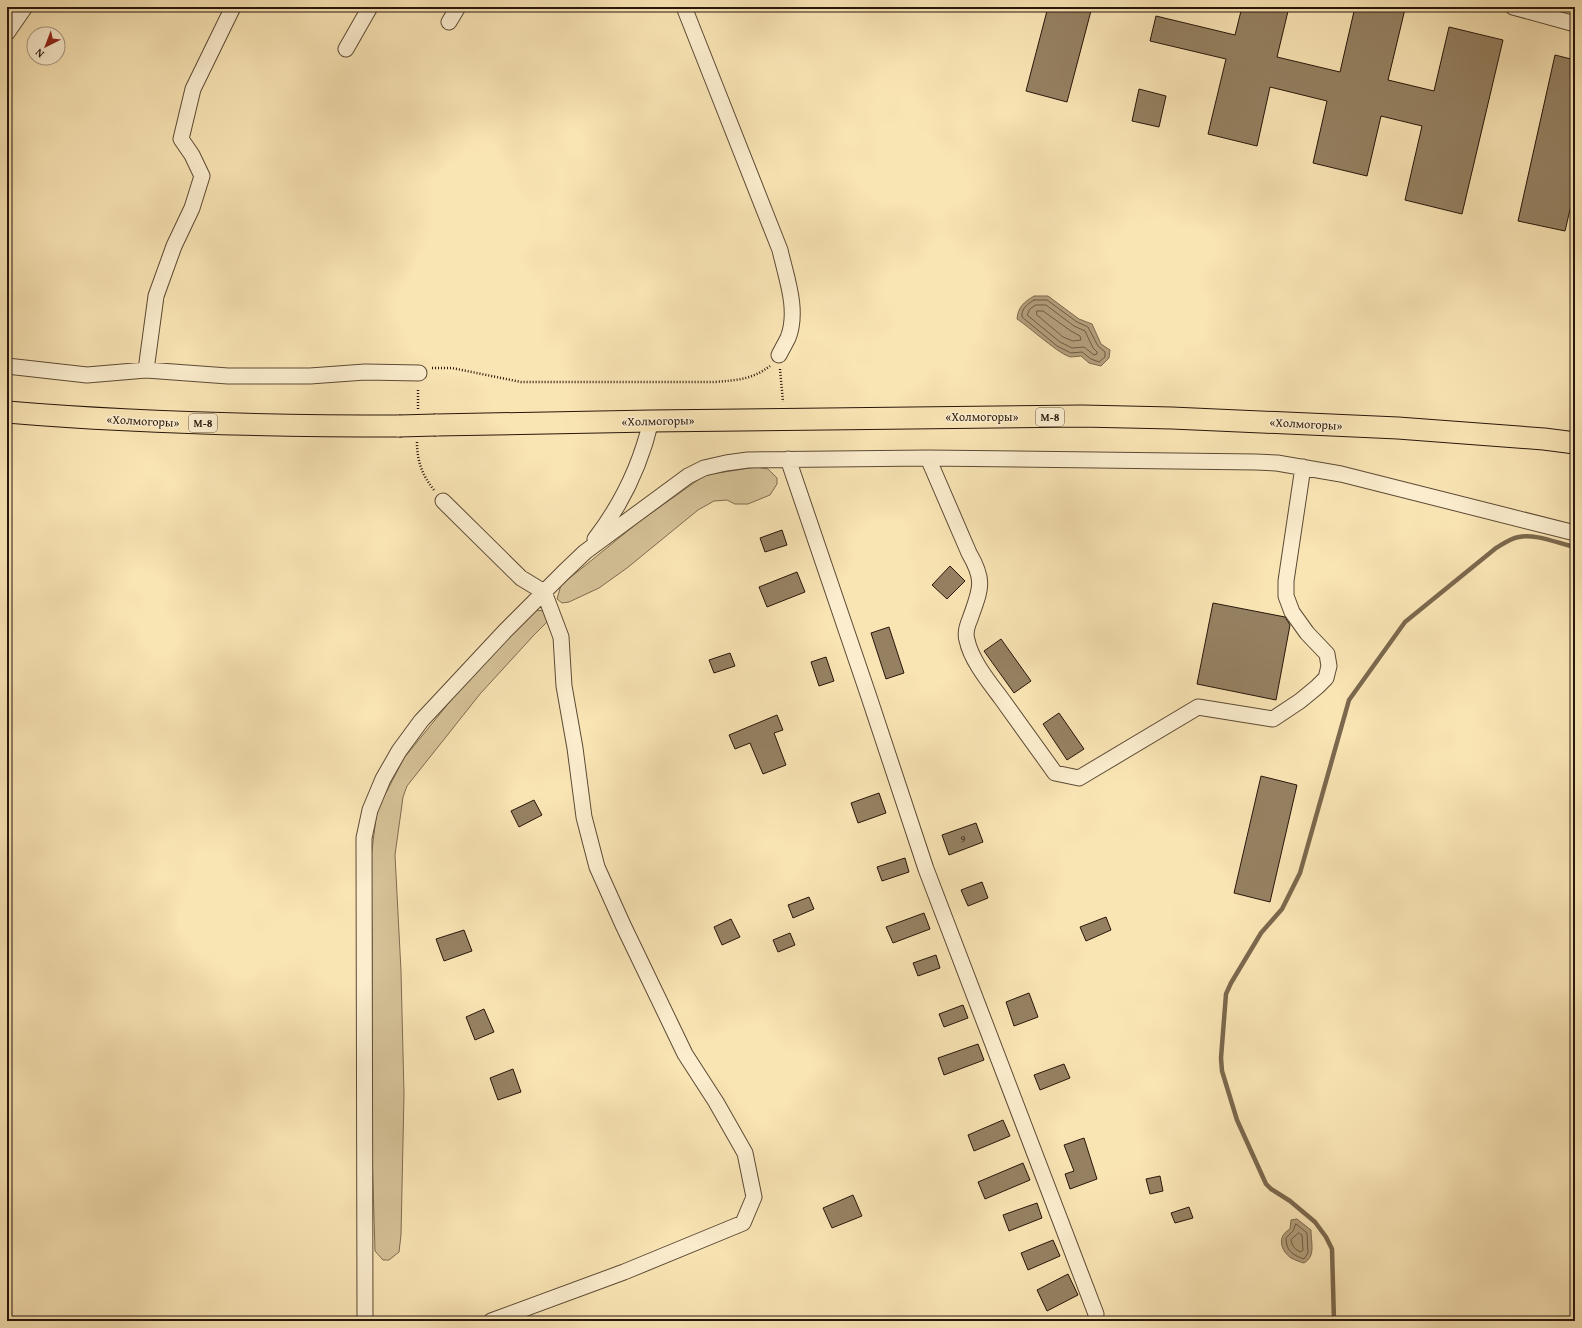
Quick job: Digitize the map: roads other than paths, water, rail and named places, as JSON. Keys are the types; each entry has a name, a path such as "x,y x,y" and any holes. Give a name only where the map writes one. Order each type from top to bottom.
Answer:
{"highway":[{"name":"«Холмогоры»","path":"7,412 161,422 279,426 436,426 651,420 1074,416 1164,418 1398,428 1544,439 1575,443"}],"street":[{"path":"7,33 25,7"},
{"path":"146,370 156,296 174,246 192,208 202,176 192,155 181,139 194,90 233,7"},
{"path":"346,49 370,7"},
{"path":"449,22 458,7"},
{"path":"684,7 780,250 790,290 792,317 788,337 779,355"},
{"path":"1513,7 1575,24"},
{"path":"7,366 87,375 146,370 228,376 310,376 365,372 419,374"},
{"path":"585,552 610,518 620,500 641,456 651,420"},
{"path":"928,458 970,553 978,567 981,579 980,591 968,625 966,638 968,648 983,673 1055,773 1079,778 1198,707 1273,719 1300,701 1326,678 1329,666 1327,654 1307,633 1292,612 1286,596 1286,581 1303,467"},
{"path":"365,1321 364,838 370,810 383,779 399,751 421,721 505,631 585,552 679,481 704,468 748,460 928,458 1256,462 1303,467 1341,474 1575,533"},
{"path":"788,459 926,869 1096,1314"},
{"path":"620,500 639,512"},
{"path":"443,501 521,578 544,592 561,637 564,686 575,748 584,817 597,866 685,1054 716,1102 745,1153 754,1197 751,1208 743,1223 624,1272 491,1321"}],"water":[{"path":"1034,296 1048,296 1079,319 1092,324 1101,344 1110,350 1109,358 1101,366 1089,363 1081,356 1071,357 1066,355 1017,319 1022,305"},
{"path":"1297,1219 1311,1230 1311,1253 1308,1260 1304,1263 1291,1258 1282,1247 1283,1235 1290,1229 1291,1220"}],"waterway":[{"path":"1334,1321 1332,1249 1326,1237 1315,1222 1290,1201 1266,1184 1237,1120 1222,1071 1221,1058 1226,994 1261,933 1282,909 1300,873 1349,700 1405,622 1496,548 1510,540 1519,537 1532,536 1575,547"}]}
